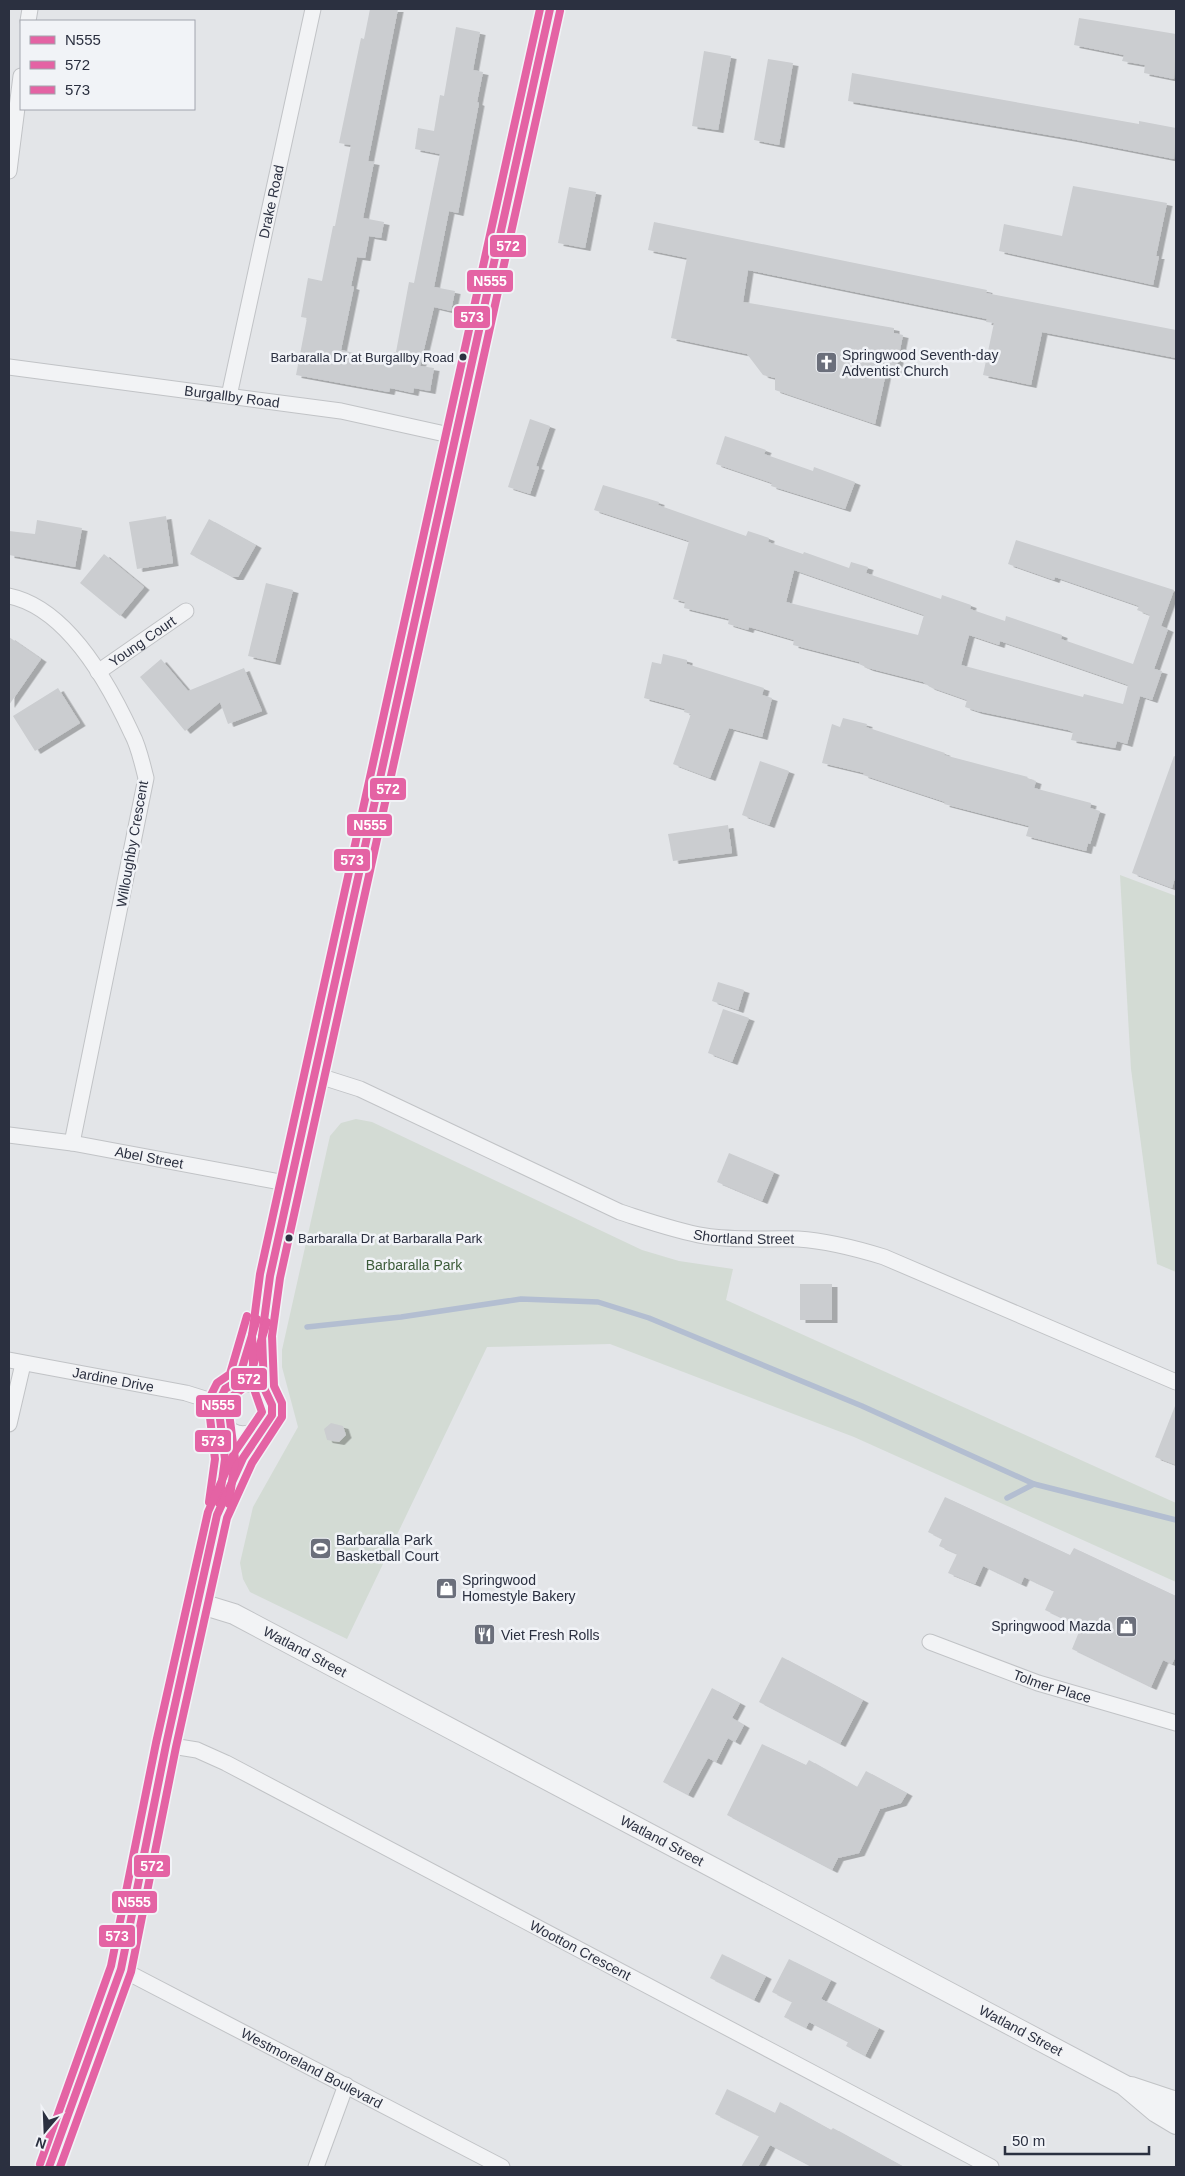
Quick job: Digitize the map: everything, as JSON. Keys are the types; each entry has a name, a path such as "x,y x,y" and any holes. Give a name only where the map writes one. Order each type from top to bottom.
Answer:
{"street":[{"name":"Drake Road","path":"229,396 313,9"},
{"path":"217,1515 243,1458 268,1424 272,1415 272,1406 264,1388 262,1336 270,1276 316,1075 454,436 550,9"},
{"path":"9,171 20,84"},
{"name":"Burgallby Road","path":"9,367 341,411 454,436"},
{"name":"Willoughby Crescent","path":"9,596 22,598 61,624 98,672 133,735 146,778 72,1143"},
{"name":"Young Court","path":"98,672 186,611"},
{"name":"Shortland Street","path":"316,1075 360,1089 620,1212 660,1225 705,1236 748,1240 797,1239 840,1244 884,1256 1176,1382"},
{"name":"Abel Street","path":"9,1135 72,1143 290,1184"},
{"path":"238,1381 270,1276"},
{"path":"9,1424 16,1362"},
{"name":"Jardine Drive","path":"16,1362 186,1393 218,1402"},
{"path":"49,2167 121,1970 166,1745 217,1515 225,1459 222,1424 217,1410 218,1402 225,1389 238,1381 256,1383 264,1388"},
{"path":"222,1424 228,1430 244,1436 261,1431"},
{"name":"Watland Street","path":"198,1603 234,1614 1124,2085 1176,2102"},
{"name":"Tolmer Place","path":"930,1642 1038,1683 1176,1723"},
{"name":"Wootton Crescent","path":"166,1745 197,1750 226,1763 991,2167"},
{"name":"Westmoreland Boulevard","path":"121,1970 502,2167"},
{"path":"316,2167 346,2085"},
{"name":"Watland Street","path":"1124,2085 1156,2112 1176,2124"}],"green space":[{"path":"1120,875 1176,896 1176,1272 1157,1264 1131,1069"},
{"name":"Barbaralla Park","path":"356,1119 372,1122 642,1250 679,1261 733,1269 726,1300 1176,1503 1176,1582 854,1437 610,1344 487,1347 347,1639 250,1592 243,1579 240,1563 253,1507 298,1427 282,1367 282,1350 330,1136 341,1123"}],"building":[{"path":"370,9 398,9 368,161 374,162 363,218 384,222 381,238 369,236 365,258 357,257 351,286 354,287 341,350 359,354 392,360 394,352 396,352 409,282 414,283 440,154 415,149 418,128 434,131 440,95 444,96 456,27 480,32 473,70 483,72 477,102 479,103 458,213 449,211 434,287 455,291 451,311 434,307 420,366 434,368 430,391 414,388 413,393 390,388 389,392 296,375 307,318 301,317 308,278 322,281 333,226 335,226 351,145 339,143 361,38 364,39"},
{"path":"1079,18 1176,34 1174,79 1144,73 1145,65 1122,61 1124,55 1074,45"},
{"path":"704,51 731,56 718,130 692,126"},
{"path":"768,59 793,63 779,145 754,140"},
{"path":"852,73 1139,124 1139,121 1176,128 1174,159 1072,139 848,101"},
{"path":"1073,186 1167,203 1156,256 1159,256 1153,285 999,251 1004,224 1062,236"},
{"path":"569,187 596,192 585,248 558,243"},
{"path":"654,222 987,290 986,293 1176,330 1176,358 1042,332 1031,385 983,375 994,323 986,322 987,319 748,270 743,302 894,328 894,333 903,335 895,375 886,373 875,424 775,390 775,378 763,375 747,354 671,338 687,258 648,250"},
{"path":"530,419 550,426 536,466 539,467 530,494 508,487"},
{"path":"725,436 766,450 764,454 813,471 814,467 855,482 845,509 771,486 772,483 716,464"},
{"path":"603,485 659,502 658,505 746,536 748,531 769,538 768,542 803,554 804,552 849,568 851,562 868,567 866,573 941,599 942,595 971,605 970,609 1005,621 1006,616 1062,635 1061,639 1133,664 1150,615 1137,610 1139,606 1055,577 1054,580 1008,564 1016,540 1174,590 1161,626 1168,629 1154,669 1162,671 1152,700 1140,696 1127,744 1117,741 1115,748 1071,740 1073,732 1068,730 977,711 965,707 967,700 930,687 923,682 868,668 859,664 859,662 793,645 794,640 749,627 748,630 728,624 729,619 684,608 685,602 673,599 689,541 594,510","holes":["794,570 924,615 918,635 786,602","969,635 999,645 1000,641 1128,685 1123,704 1084,694 1083,697 961,665"]},
{"path":"166,516 173,563 137,569 129,522"},
{"path":"209,519 256,545 238,577 232,577 190,554"},
{"path":"37,520 82,528 75,567 9,555 9,531 35,534"},
{"path":"104,554 144,587 120,616 80,583"},
{"path":"266,583 293,590 275,662 248,656"},
{"path":"9,637 41,659 9,705"},
{"path":"663,654 687,660 687,664 764,688 762,695 772,698 762,737 729,728 710,778 673,764 691,714 684,712 685,709 644,698 652,662 661,664"},
{"path":"161,659 188,691 244,668 262,711 228,724 220,702 185,731 140,677"},
{"path":"58,688 80,723 35,751 13,716"},
{"path":"843,718 867,724 866,727 945,753 944,755 1028,777 1036,781 1034,788 1091,803 1090,808 1100,811 1090,844 1088,843 1086,851 1026,836 1029,826 944,804 945,802 863,775 864,773 822,763 832,724 840,727"},
{"path":"1174,756 1176,757 1176,874 1172,888 1132,873"},
{"path":"760,761 789,771 769,825 742,815"},
{"path":"728,825 732,853 673,861 668,834"},
{"path":"718,982 744,990 738,1010 712,1001"},
{"path":"723,1009 749,1018 732,1062 708,1053"},
{"path":"729,1153 774,1172 762,1201 717,1182"},
{"path":"800,1284 832,1284 832,1320 800,1320"},
{"path":"1176,1406 1176,1465 1155,1457"},
{"path":"331,1423 343,1426 346,1435 339,1442 327,1440 324,1429"},
{"path":"945,1497 1070,1555 1074,1548 1176,1596 1176,1656 1172,1664 1163,1660 1151,1687 1072,1649 1081,1627 1045,1610 1054,1591 1024,1577 1021,1584 983,1566 975,1584 948,1573 957,1554 939,1546 942,1539 928,1532"},
{"path":"782,1657 863,1700 840,1744 759,1702"},
{"path":"712,1688 740,1703 732,1718 744,1725 735,1742 728,1738 716,1762 708,1758 688,1795 663,1782"},
{"path":"762,1744 806,1765 809,1760 857,1787 866,1771 907,1793 901,1803 880,1809 859,1853 838,1858 832,1870 727,1815"},
{"path":"722,1954 766,1976 754,2000 710,1978"},
{"path":"789,1959 831,1980 821,1999 879,2028 865,2056 846,2046 848,2042 809,2022 806,2028 784,2017 792,2002 772,1992"},
{"path":"727,2089 775,2113 780,2102 831,2130 833,2128 904,2167 812,2167 770,2145 758,2167 741,2167 759,2136 715,2114"}],"waterway":[{"path":"307,1327 401,1317 521,1299 598,1302 649,1318 862,1406 1034,1484 1176,1520"},
{"path":"1007,1498 1034,1484"}],"transit line":[{"name":"573","path":"40,2164 111,1966 156,1743 208,1512 234,1453 262,1412 254,1389 252,1336 260,1274 540,9"},
{"name":"N555","path":"49,2167 121,1969 166,1745 217,1515 243,1458 272,1415 272,1405 264,1388 262,1336 270,1276 550,9"},
{"name":"572","path":"60,2167 131,1972 176,1747 227,1518 252,1463 282,1417 282,1403 274,1386 272,1336 280,1278 560,11"},
{"name":"573","path":"209,1502 215,1459 208,1401 217,1383 230,1374 247,1316"},
{"name":"N555","path":"219,1503 225,1459 218,1403 225,1389 238,1381 257,1319"},
{"name":"572","path":"229,1504 235,1459 228,1405 233,1396 247,1385 267,1322"}],"place":[{"name":"Barbaralla Dr at Burgallby Road","path":"463,357"},
{"name":"Springwood Seventh-day Adventist Church","path":"826,363"},
{"name":"Barbaralla Dr at Barbaralla Park","path":"289,1238"},
{"name":"Barbaralla Park Basketball Court","path":"320,1548"},
{"name":"Springwood Homestyle Bakery","path":"446,1588"},
{"name":"Springwood Mazda","path":"1127,1626"},
{"name":"Viet Fresh Rolls","path":"485,1635"}]}
